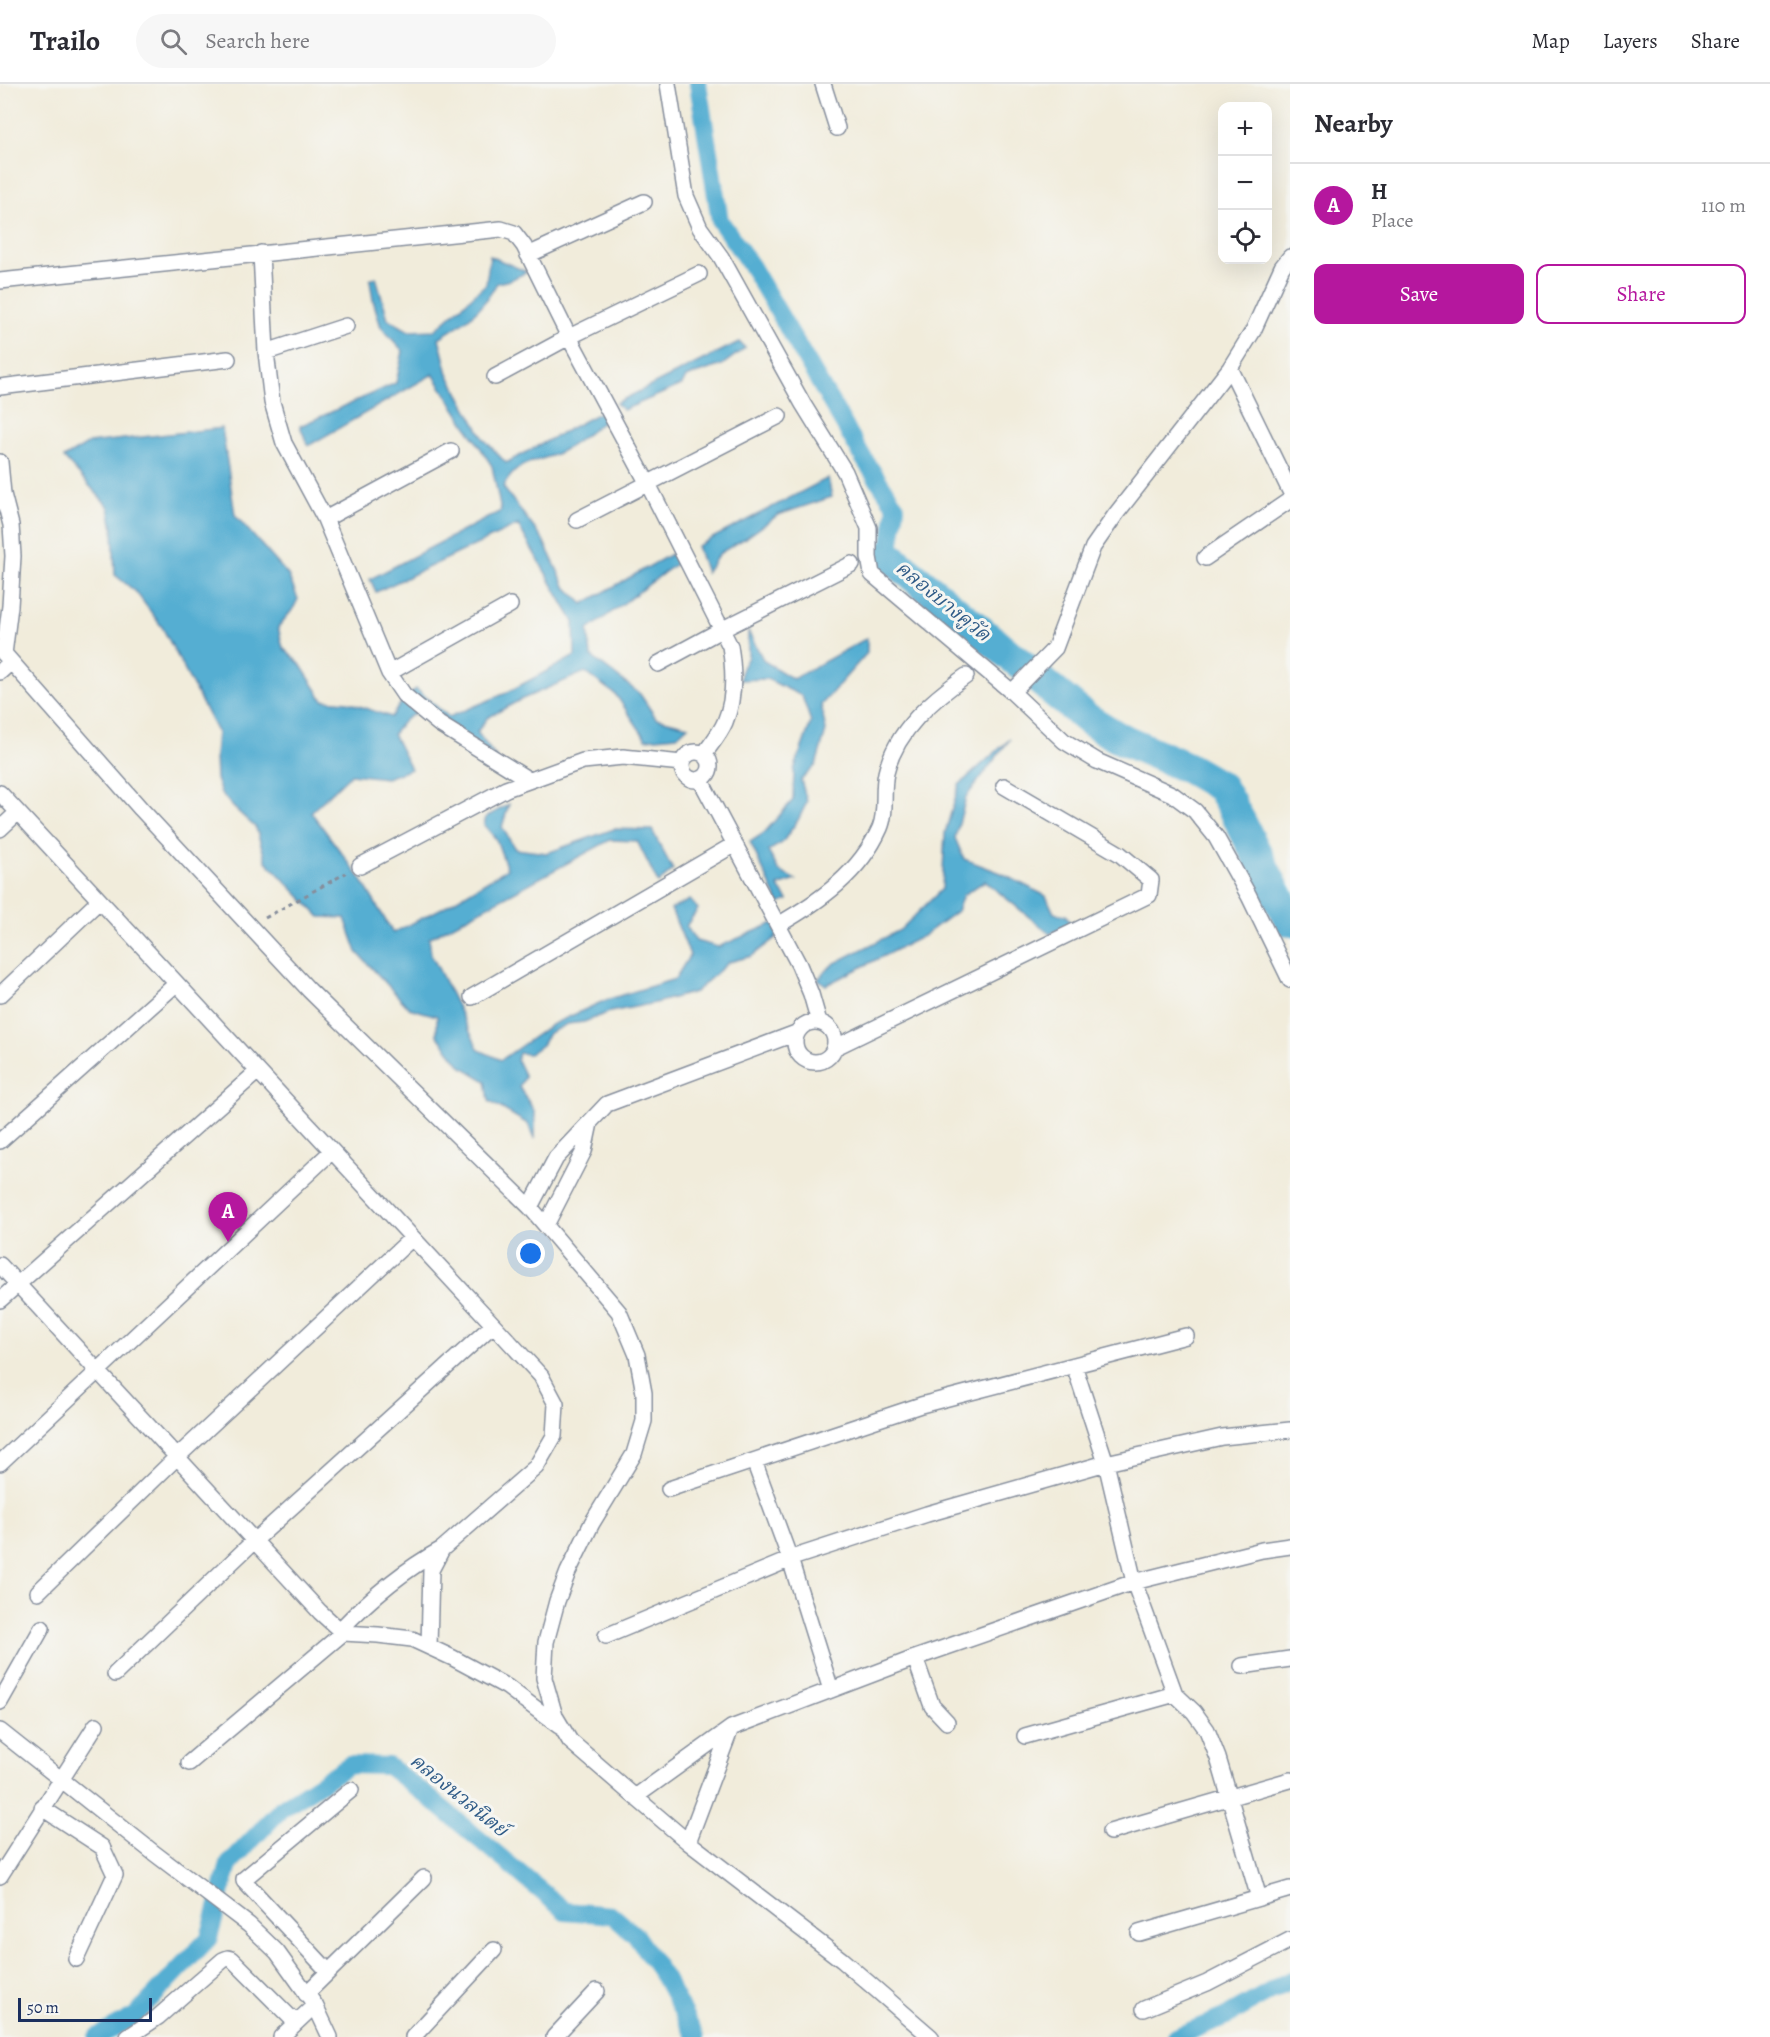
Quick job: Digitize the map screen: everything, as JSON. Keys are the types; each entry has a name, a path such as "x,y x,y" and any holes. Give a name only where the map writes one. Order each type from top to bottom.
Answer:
{"street":[{"path":"668,84 686,196 700,228 721,257 802,404 844,472 869,528 869,557 872,574 1016,688 1064,741 1097,761 1172,794 1196,811 1216,837 1249,896 1290,980"},
{"path":"823,84 837,128"},
{"path":"528,255 644,202"},
{"path":"0,281 501,229 514,234 519,238 528,255 730,646 734,672 729,709 725,723 704,754"},
{"path":"261,253 266,352 273,402 284,443 325,519 389,673 404,695 439,724 530,780"},
{"path":"1016,688 1055,648 1094,547 1116,514 1230,368 1253,331 1282,267 1290,257"},
{"path":"495,376 699,274"},
{"path":"266,352 346,326"},
{"path":"0,387 228,358"},
{"path":"1230,368 1290,491"},
{"path":"577,520 779,416"},
{"path":"325,519 451,451"},
{"path":"0,462 1,496 12,525 13,556 4,659 309,990 530,1207 619,1312 637,1355 644,1393 644,1421 634,1454 592,1523 568,1572 557,1601 546,1642 544,1678 555,1716 570,1741 635,1797 688,1842 842,1960 931,2037"},
{"path":"1205,558 1290,500"},
{"path":"658,664 852,564"},
{"path":"389,673 510,605"},
{"path":"783,922 802,911 849,875 866,854 881,825 886,773 898,743 917,717 937,696 966,676"},
{"path":"692,752 704,754 708,759 709,771 700,779 695,780 684,773 682,763 686,755 692,752"},
{"path":"360,866 506,789 583,762 623,757 682,763"},
{"path":"700,779 735,844 783,922 811,994 819,1022"},
{"path":"796,1034 794,1047 801,1058 814,1063 827,1059 834,1048 1149,895 1151,880 1120,854 1004,786"},
{"path":"0,793 541,1377 556,1404 554,1436 536,1467 442,1549 418,1562 368,1600 341,1632 189,1763"},
{"path":"0,829 17,813"},
{"path":"472,997 735,844"},
{"path":"0,995 99,901"},
{"path":"0,1141 176,984"},
{"path":"530,1207 556,1158 607,1104 796,1034 805,1024 819,1022 830,1029 834,1035 834,1048"},
{"path":"0,1299 258,1071"},
{"path":"546,1225 584,1150 590,1122"},
{"path":"0,1463 332,1151"},
{"path":"38,1592 178,1456 412,1238"},
{"path":"0,1265 341,1632 412,1639 429,1646 507,1687 563,1729"},
{"path":"115,1674 254,1541 493,1325"},
{"path":"669,1489 921,1405 1186,1336"},
{"path":"1074,1365 1106,1463 1134,1582 1175,1694 1194,1712 1207,1730 1218,1758 1259,1898"},
{"path":"606,1636 790,1559 927,1514 1106,1463 1222,1437 1290,1430"},
{"path":"754,1461 790,1559 831,1690"},
{"path":"635,1797 731,1728 915,1658 1134,1582 1262,1550 1290,1546"},
{"path":"429,1646 431,1570 442,1549"},
{"path":"0,1702 42,1628"},
{"path":"915,1658 932,1706 947,1722"},
{"path":"1242,1666 1290,1659"},
{"path":"1026,1736 1175,1694"},
{"path":"0,1716 2,1719 0,1731 249,1925 277,1952 310,1999 330,2037"},
{"path":"0,1876 96,1725"},
{"path":"688,1842 731,1728"},
{"path":"1110,1832 1290,1780"},
{"path":"328,1971 244,1881 244,1878 351,1790"},
{"path":"42,1808 102,1847 116,1875 76,1959"},
{"path":"281,2037 295,2022 328,1971 424,1878"},
{"path":"1139,1933 1290,1889"},
{"path":"1144,2009 1207,1983 1290,1940"},
{"path":"413,2037 494,1950"},
{"path":"128,2037 158,2017 228,1958 232,1959 295,2022"},
{"path":"554,2037 597,1992"}],"path":[{"path":"250,926 360,866"}],"water":[{"path":"490,256 527,272 497,283 472,315 439,338 448,374 484,439 506,463 599,413 606,420 560,452 522,466 509,477 503,487 543,540 565,586 583,604 671,554 677,563 588,630 591,656 640,694 656,718 688,726 677,736 646,739 616,695 585,672 520,700 487,718 477,732 497,759 425,710 410,716 393,734 411,769 386,778 351,774 311,812 361,879 393,933 444,907 507,869 496,839 484,825 486,817 509,804 502,827 515,849 547,853 614,829 652,830 673,870 658,883 637,841 610,840 429,938 431,954 479,1050 501,1060 551,1025 606,1000 675,979 690,955 671,909 690,900 698,909 686,926 696,941 718,947 774,923 779,935 752,956 729,962 695,992 610,1012 584,1022 567,1024 549,1033 542,1045 529,1054 519,1053 517,1060 525,1077 519,1087 535,1112 535,1139 528,1124 489,1101 486,1081 461,1066 437,1035 437,1016 409,1008 357,952 345,918 320,917 266,861 256,828 221,793 216,779 217,732 162,627 136,592 115,575 113,529 109,507 64,458 89,443 222,428 235,515 288,575 298,599 278,627 283,648 300,664 323,700 348,702 391,717 401,703 416,689 449,717 506,693 575,656 574,622 518,525 376,592 370,579 501,511 492,466 433,374 308,446 300,426 396,383 403,351 381,327 370,280 376,277 388,319 409,331 435,330 486,284"},
{"path":"739,342 745,348 722,365 686,377 682,385 623,410 616,403"},
{"path":"828,478 832,497 778,515 720,553 706,573 697,546"},
{"path":"748,631 764,661 793,679 867,638 867,653 821,705 826,731 816,765 801,780 807,802 782,843 768,851 779,871 796,880 778,886 788,900 779,904 750,842 764,833 793,800 794,770 811,722 802,696 767,679 740,680 742,668 748,657"},
{"path":"1010,739 966,797 955,838 964,859 1001,873 1046,896 1054,913 1066,915 1071,924 1050,934 985,881 963,895 957,911 923,936 826,985 818,979 833,964 900,930 942,889 945,833 959,785"}],"waterway":[{"name":"คลองบางคูวัด","path":"698,84 720,221 752,267 864,459 896,507 889,556"},
{"name":"คลองบางคูวัด","path":"889,556 1086,718 1117,737 1188,768 1221,787 1290,921"},
{"name":"คลองนวลนิตย์","path":"97,2037 135,2016 209,1938 229,1864 282,1808 349,1765 388,1766 565,1911 612,1915 635,1935 664,1977 696,2037"},
{"name":"คลองนวลนิตย์","path":"1175,2037 1229,2015 1290,1980"}],"place":[{"name":"H","path":"228,1242"}]}
